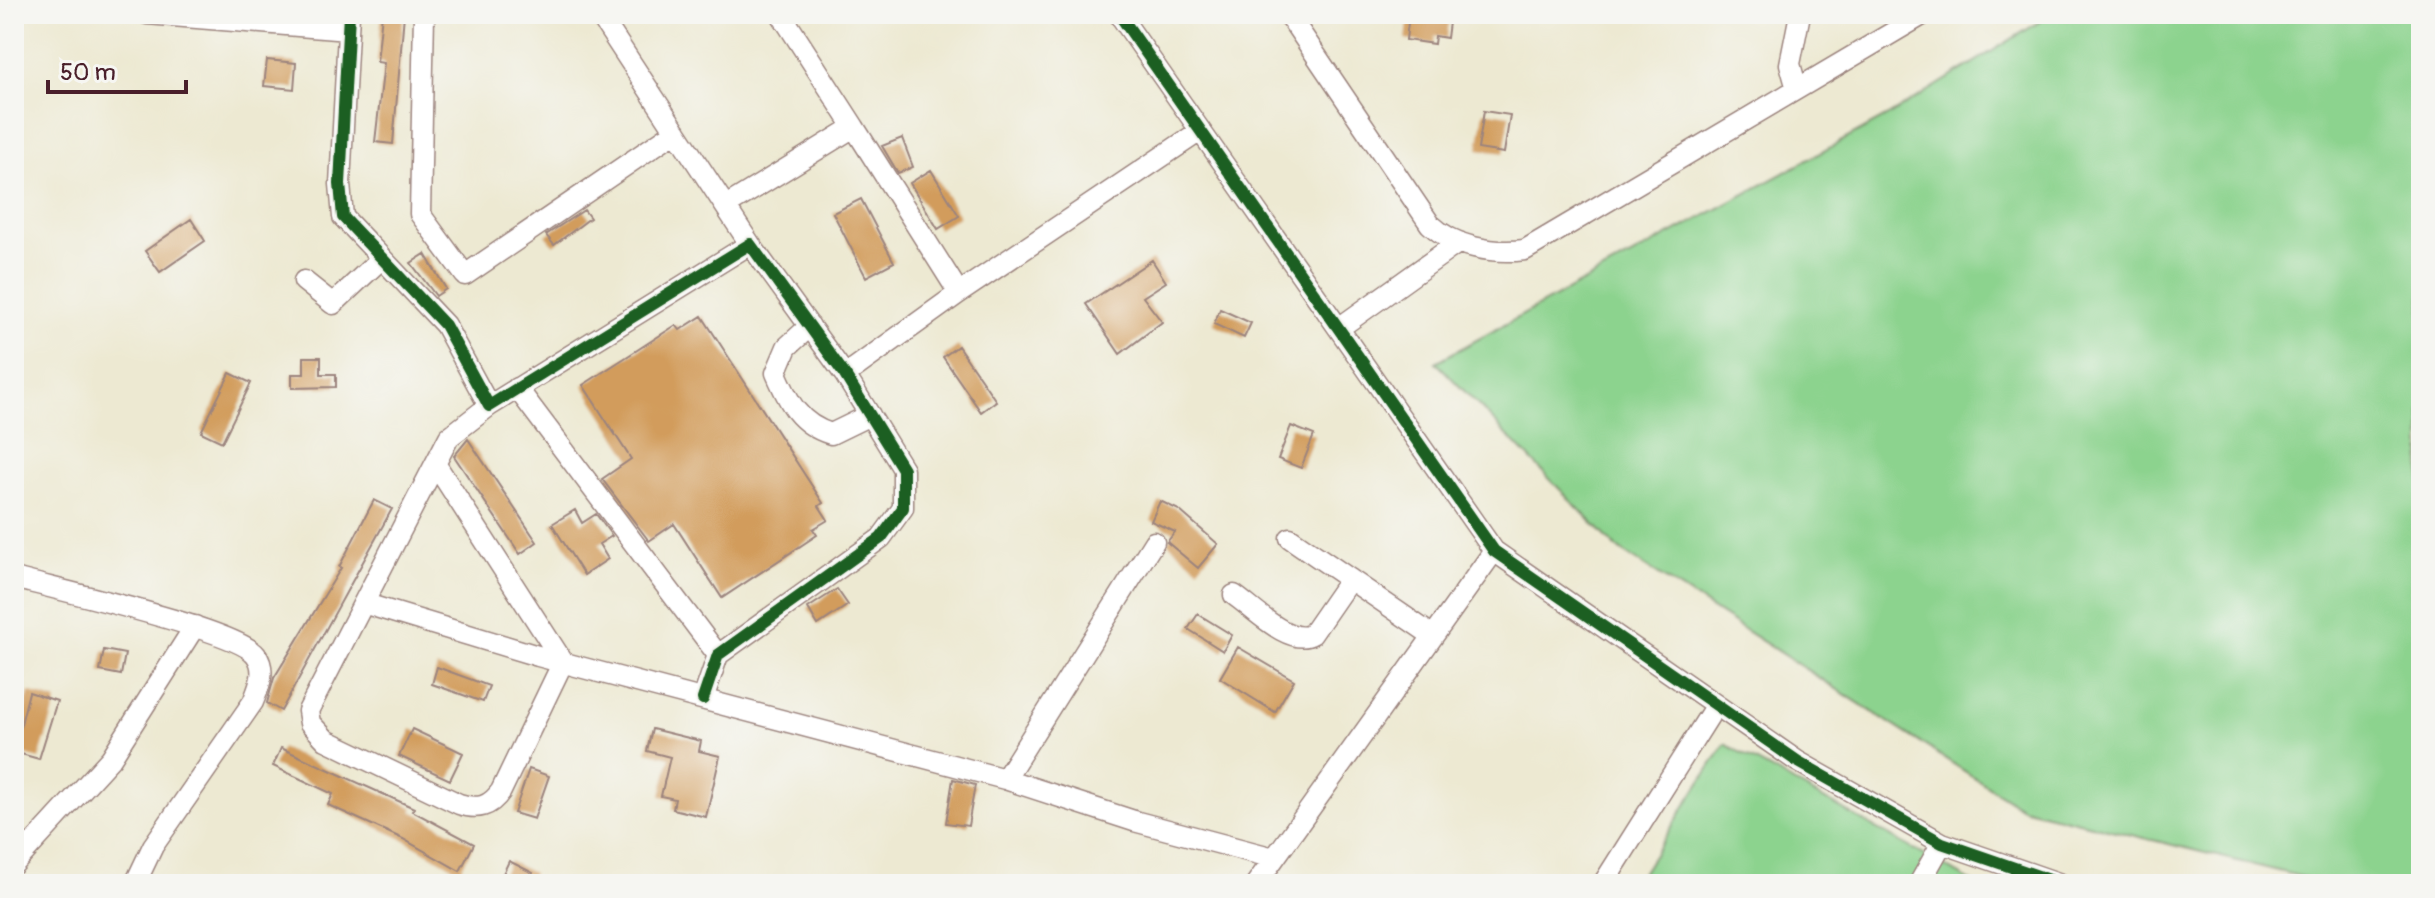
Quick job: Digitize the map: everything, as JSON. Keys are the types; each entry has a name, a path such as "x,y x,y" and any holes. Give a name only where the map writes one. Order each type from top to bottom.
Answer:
{"street":[{"path":"147,14 349,22 340,184 343,217 445,325 489,406"},
{"path":"424,14 420,214 465,275 676,131"},
{"path":"599,14 750,244 845,375 903,469 903,508 881,538 718,655 703,699"},
{"path":"781,14 959,293"},
{"path":"1119,14 1494,551 1797,761 1942,843 2061,884"},
{"path":"1288,14 1430,224 1442,236 1502,253 1525,250 1924,14"},
{"path":"1797,89 1790,64 1800,14"},
{"path":"726,206 854,127"},
{"path":"845,375 959,293 1200,131"},
{"path":"1339,328 1459,242"},
{"path":"563,662 501,791 494,802 472,808 326,740 310,723 308,711 312,697 366,604 449,437 517,388 750,244"},
{"path":"304,281 333,304 382,258"},
{"path":"810,326 787,347 776,373 785,393 808,427 831,434 870,415"},
{"path":"517,388 718,655"},
{"path":"436,465 563,662"},
{"path":"1290,538 1433,636"},
{"path":"1005,779 1154,542"},
{"path":"1256,884 1494,551"},
{"path":"14,578 195,626 244,644 255,654 262,667 261,683 253,702 153,846 135,884"},
{"path":"1234,595 1292,636 1306,637 1312,634 1350,579"},
{"path":"366,604 563,662 1005,779 1134,821 1274,858"},
{"path":"14,864 111,758 195,626"},
{"path":"1603,884 1716,705"},
{"path":"1919,884 1942,843"}],"green space":[{"path":"2052,14 2421,14 2421,884 2331,884 2022,808 1617,548 1436,362 1888,116"},
{"path":"1725,744 1976,884 1635,884"}],"building":[{"path":"382,14 404,14 393,144 375,142 384,63 377,62"},
{"path":"1409,14 1450,14 1447,38 1435,36 1434,44 1406,40"},
{"path":"267,60 296,63 294,89 264,86"},
{"path":"1484,111 1510,115 1504,153 1478,149"},
{"path":"902,138 913,167 898,173 882,146"},
{"path":"931,170 959,216 938,229 910,183"},
{"path":"861,199 894,262 866,277 833,213"},
{"path":"584,210 590,218 554,245 546,235"},
{"path":"191,219 205,241 160,272 145,251"},
{"path":"425,254 446,289 436,296 411,263"},
{"path":"1152,260 1166,282 1143,297 1162,322 1120,354 1086,304"},
{"path":"1220,309 1251,323 1244,338 1214,324"},
{"path":"702,316 823,503 819,506 828,520 813,529 817,535 722,598 674,524 649,541 602,479 631,459 583,385 676,325 680,330"},
{"path":"958,346 996,401 981,412 943,357"},
{"path":"304,357 321,357 321,374 336,374 336,387 292,388 292,374 304,374"},
{"path":"230,373 251,383 222,442 201,432"},
{"path":"1291,426 1314,435 1301,468 1278,459"},
{"path":"468,439 537,542 520,554 454,456"},
{"path":"374,500 392,509 281,711 267,703 274,678 341,568"},
{"path":"1160,501 1179,510 1218,544 1198,568 1167,542 1175,532 1151,521"},
{"path":"575,510 582,523 596,514 612,536 599,544 608,559 584,575 552,524"},
{"path":"837,589 848,605 818,625 808,608"},
{"path":"1198,614 1232,635 1223,651 1188,629"},
{"path":"1238,647 1294,680 1275,712 1220,678"},
{"path":"104,650 125,654 121,675 100,671"},
{"path":"437,667 489,686 483,702 432,684"},
{"path":"29,692 57,701 39,759 14,752"},
{"path":"412,729 463,753 450,780 399,756"},
{"path":"652,729 701,741 699,751 720,756 706,817 673,809 675,799 661,796 670,757 647,751"},
{"path":"281,748 414,808 412,811 474,844 460,871 403,839 328,805 333,794 273,766"},
{"path":"529,769 549,776 534,819 514,813"},
{"path":"953,779 975,785 968,826 946,823"},
{"path":"509,861 533,873 528,884 498,884"}],"cycle path":[{"path":"349,14 340,184 343,217 445,325 489,406 750,244 845,375 903,469 903,508 881,538 718,655 703,699"},
{"path":"1119,14 1494,551 1797,761 1942,843 2061,884"}]}
